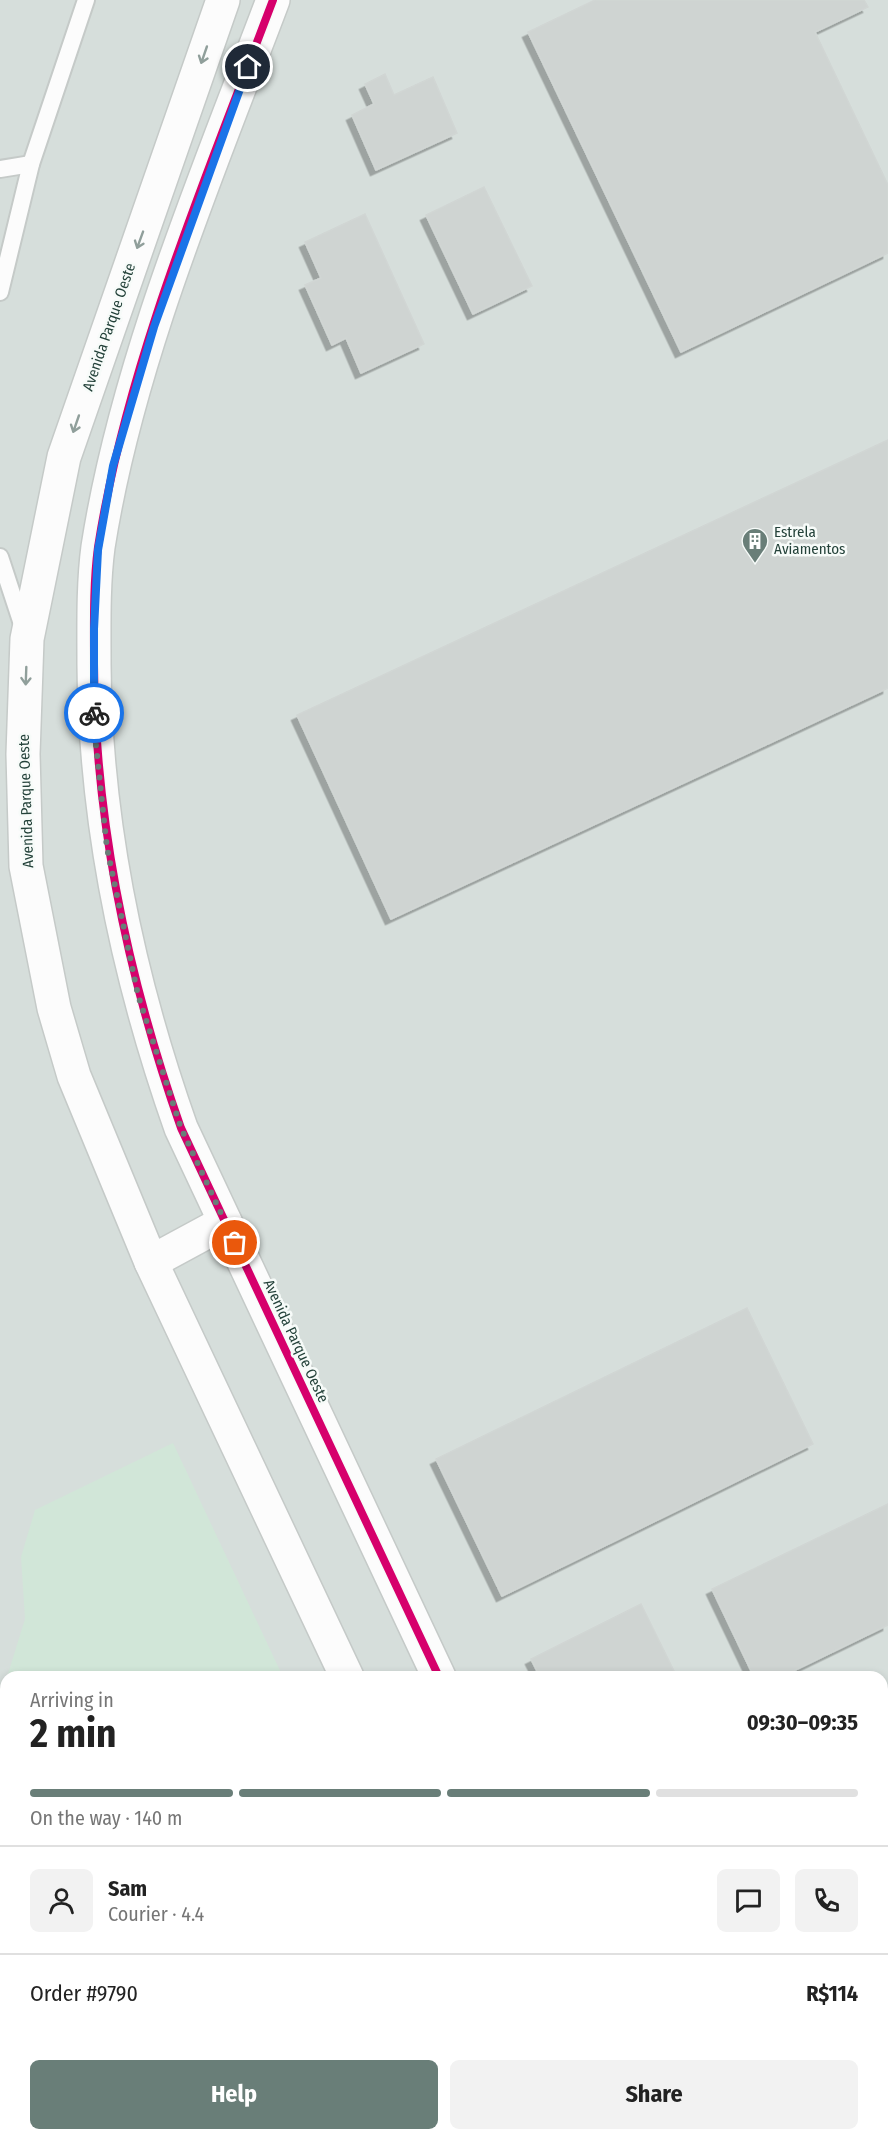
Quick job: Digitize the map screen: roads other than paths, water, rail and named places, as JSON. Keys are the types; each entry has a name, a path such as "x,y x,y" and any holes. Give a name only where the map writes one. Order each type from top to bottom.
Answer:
{"street":[{"name":"Avenida Parque Oeste","path":"223,0 64,458 27,639 22,754 26,866 52,997 74,1076 151,1263 344,1671"},
{"name":"Avenida Parque Oeste","path":"273,0 198,200 154,327 116,455 98,550 94,629 95,736 107,848 138,995 181,1128 435,1671"},
{"path":"151,1263 225,1222"}],"lane":[{"path":"0,292 31,164 86,0"},
{"path":"0,169 31,164"},
{"path":"0,557 27,639"}],"place":[{"name":"Estrela Aviamentos","path":"755,564"}]}
